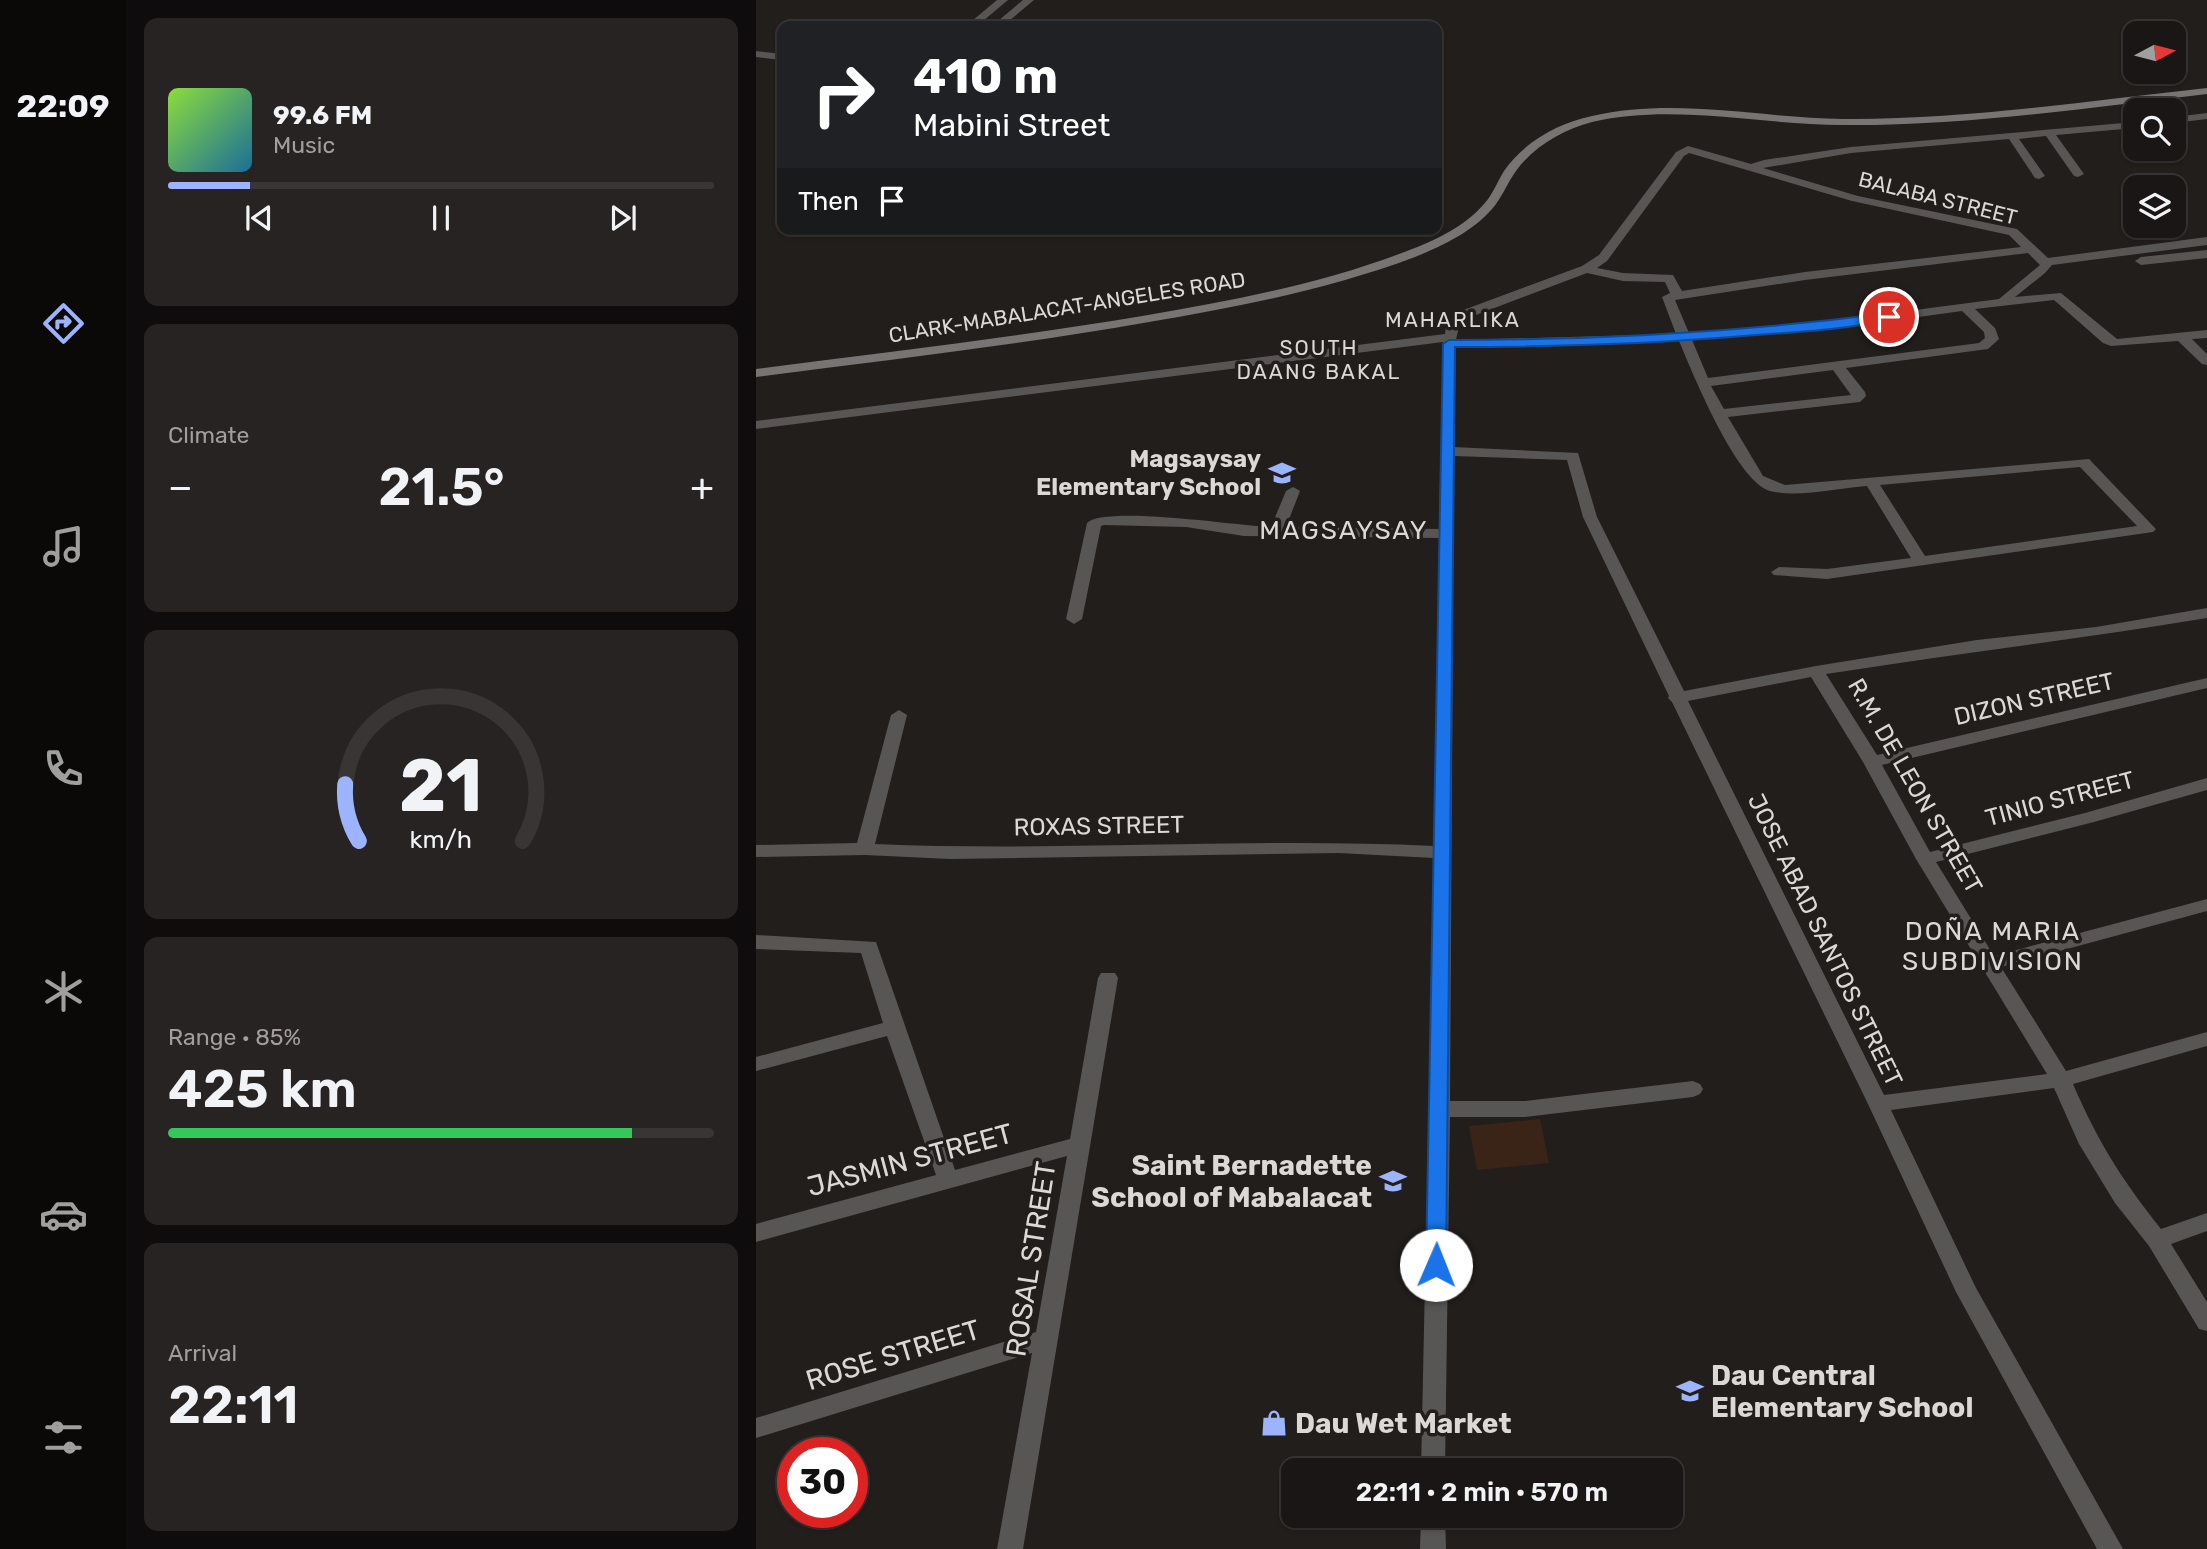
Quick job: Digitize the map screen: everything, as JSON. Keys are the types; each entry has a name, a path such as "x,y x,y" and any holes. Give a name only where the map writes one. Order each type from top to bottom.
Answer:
{"main road":[{"name":"CLARK-MABALACAT-ANGELES ROAD","path":"756,373 1069,332 1261,298 1401,258 1438,243 1463,228 1489,207 1512,168 1526,152 1557,131 1590,119 1626,113 1691,111 1788,120 1881,121 2207,91"}],"street":[{"path":"977,21 1003,0"},
{"path":"1003,21 1028,0"},
{"path":"756,42 777,44"},
{"path":"756,54 777,56"},
{"path":"2186,119 2207,116"},
{"path":"1752,168 1764,163 1851,150 2123,126"},
{"path":"2049,133 2078,174"},
{"path":"2012,136 2039,176"},
{"name":"BALABA STREET","path":"1586,269 1603,258 1680,154 1688,149 1856,199 2013,232 2032,249 2044,265"},
{"path":"2004,301 2044,265 2207,241"},
{"path":"1779,572 1827,574 2148,529 2084,461 1872,483 1785,489 1772,487 1754,475 1719,414 1703,383 1668,297 1818,274 2032,249"},
{"path":"2044,265 2068,270 2207,254"},
{"path":"1433,1458 1449,341 1453,326 1463,315 1586,269 1623,277 1669,278 1677,295"},
{"path":"756,425 1449,341 1567,344 1684,337 1800,328 2057,296 2108,340 2116,343 2207,334"},
{"path":"1703,383 1983,346 1992,338 1990,331 1965,307"},
{"path":"2182,337 2207,360"},
{"path":"1719,414 1855,399 1859,396 1858,392 1838,366"},
{"name":"JOSE ABAD SANTOS STREET","path":"1447,451 1573,456 1590,517 1676,698 1730,800 1878,1104 1967,1292 2110,1549"},
{"path":"1872,483 1921,562"},
{"path":"1277,531 1293,491"},
{"path":"1074,619 1094,523 1102,520 1186,523 1244,531 1446,534"},
{"path":"1676,698 1816,671 1977,645 2096,632 2207,613"},
{"name":"R.M. DE LEON STREET","path":"1816,671 1872,762 1925,859 2060,1080 2086,1138 2123,1197 2157,1240 2207,1322"},
{"name":"DIZON STREET","path":"1872,762 2207,683"},
{"path":"865,849 899,715"},
{"name":"TINIO STREET","path":"1925,859 2088,818 2207,784"},
{"name":"ROXAS STREET","path":"756,851 865,849 950,853 1338,847 1443,852"},
{"path":"1988,964 2207,905"},
{"path":"756,942 869,947 948,1180"},
{"name":"ROSAL STREET","path":"1010,1549 1108,978"},
{"path":"756,1064 894,1027"},
{"path":"1878,1104 2060,1080 2207,1039"},
{"path":"1440,1109 1525,1109 1693,1089"},
{"name":"JASMIN STREET","path":"756,1233 1080,1144"},
{"path":"2157,1240 2207,1222"},
{"name":"ROSE STREET","path":"756,1428 1048,1338"},
{"path":"1433,1528 1433,1549"}],"shaded area":[{"path":"1540,1119 1549,1163 1477,1170 1469,1126"}],"place":[{"name":"Magsaysay Elementary School","path":"1282,473"},
{"name":"Saint Bernadette School of Mabalacat","path":"1393,1181"},
{"name":"Dau Central Elementary School","path":"1690,1391"},
{"name":"Dau Wet Market","path":"1274,1423"}],"district":[{"name":"MAHARLIKA","path":"1453,319"},
{"name":"SOUTH DAANG BAKAL","path":"1319,359"},
{"name":"MAGSAYSAY","path":"1344,530"},
{"name":"DOÑA MARIA SUBDIVISION","path":"1993,946"}],"route":[{"path":"1436,1265 1449,344 1567,344 1684,337 1800,328 1889,317"}]}
